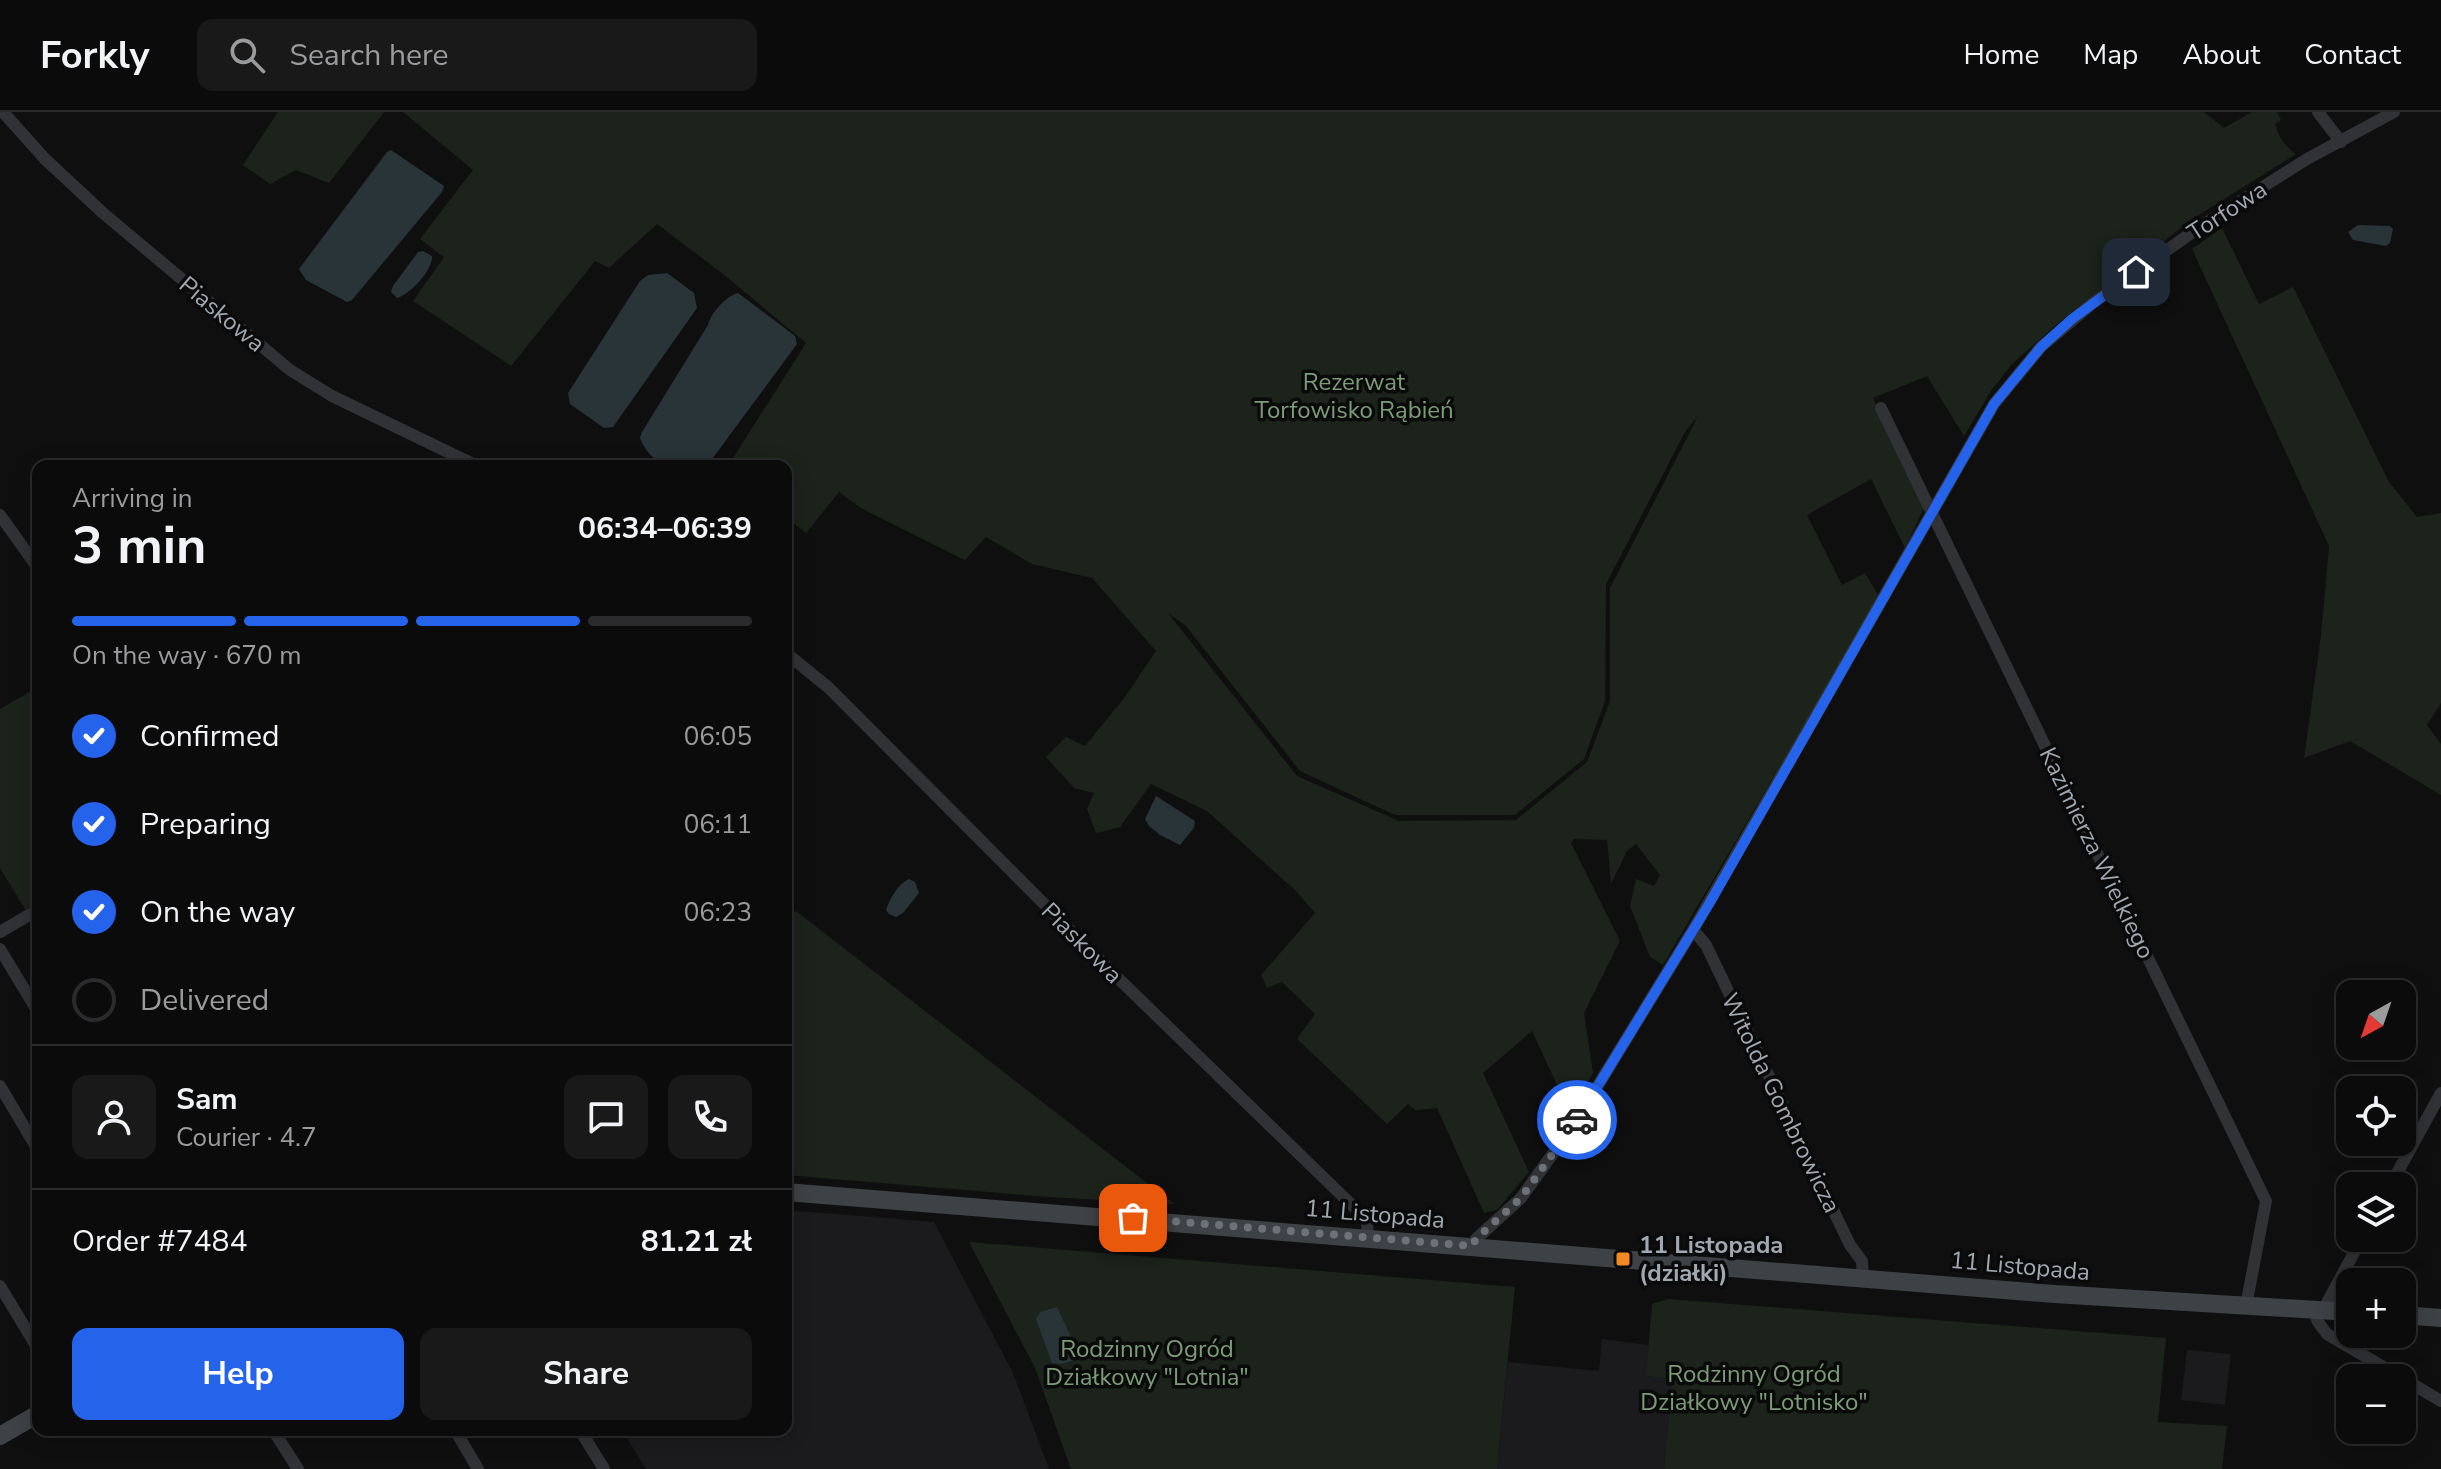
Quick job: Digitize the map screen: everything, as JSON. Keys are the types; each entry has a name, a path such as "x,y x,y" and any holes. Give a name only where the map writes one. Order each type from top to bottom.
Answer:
{"street":[{"name":"Piaskowa","path":"3,112 45,159 103,213 290,370 332,396 465,460"},
{"path":"2318,112 2341,142"},
{"name":"Torfowa","path":"1472,1246 1521,1198 1559,1147 1693,930 1994,404 2041,347 2093,303 2201,226 2307,159 2394,112"},
{"name":"Kazimierza Wielkiego","path":"1881,408 2266,1201 2246,1306"},
{"path":"0,515 32,560"},
{"name":"Piaskowa","path":"792,658 829,688 1123,983 1362,1215 1367,1222 1368,1238"},
{"path":"0,932 29,915"},
{"name":"Witolda Gombrowicza","path":"1693,930 1706,945 1850,1245 1862,1261 1863,1277"},
{"path":"0,949 32,1002"},
{"path":"0,1086 32,1140"},
{"path":"2398,1172 2441,1093"},
{"name":"11 Listopada","path":"792,1192 2054,1294 2336,1311"},
{"path":"2353,1252 2318,1310 2327,1334 2378,1364"},
{"path":"0,1286 32,1339"},
{"path":"2416,1316 2441,1318"},
{"path":"2416,1386 2441,1401"},
{"path":"0,1436 32,1417"},
{"path":"277,1436 298,1469"},
{"path":"459,1436 478,1469"},
{"path":"584,1436 604,1469"}],"shaded area":[{"path":"391,150 444,186 352,300 347,302 306,280 299,269"},
{"path":"2358,225 2390,226 2393,229 2390,243 2386,246 2353,240 2348,232"},
{"path":"418,252 432,256 429,268 414,287 397,298 391,292 393,286"},
{"path":"667,273 694,293 697,308 613,427 604,428 570,404 568,393 640,281 648,275"},
{"path":"738,293 795,336 797,344 711,460 658,460 645,449 640,438 642,432 716,310"},
{"path":"1156,796 1195,821 1194,828 1180,845 1160,835 1145,819"},
{"path":"909,879 915,882 919,893 903,913 896,917 889,914 886,910 892,896"},
{"path":"792,1210 934,1222 1013,1373 1049,1469 646,1469 626,1436 792,1436"},
{"path":"1057,1307 1079,1354 1075,1360 1062,1364 1052,1363 1036,1319 1040,1312"},
{"path":"1602,1339 1649,1345 1646,1376 1672,1379 1664,1469 1497,1469 1508,1362 1599,1371"},
{"path":"2187,1350 2231,1354 2225,1405 2181,1400"}],"green space":[{"path":"278,112 384,112 329,183 296,170 270,184 243,165"},
{"name":"Rezerwat Torfowisko Rąbień","path":"403,112 2204,112 2224,128 2252,112 2277,112 2281,120 2275,124 2278,133 2296,154 2194,218 2056,325 2012,364 1991,391 1964,436 1927,376 1873,398 1924,508 1905,548 1871,479 1807,515 1842,585 1865,573 1879,597 1663,965 1650,957 1630,906 1636,879 1654,886 1660,875 1636,844 1627,851 1611,884 1607,840 1574,839 1571,843 1620,941 1584,1013 1593,1073 1570,1113 1532,1031 1483,1073 1529,1172 1497,1210 1484,1213 1437,1108 1416,1110 1408,1104 1387,1124 1297,1039 1315,1014 1282,982 1267,988 1261,975 1315,913 1296,891 1207,811 1151,784 1120,827 1096,833 1087,809 1094,793 1074,788 1046,757 1066,737 1085,746 1125,697 1156,651 1092,578 1032,564 986,537 965,560 861,508 839,492 806,533 792,522 792,460 732,460 806,343 657,224 609,268 595,261 511,366 413,301 444,257 420,239 473,170","holes":["1698,416 1610,588 1610,701 1587,762 1516,820 1399,821 1297,776 1168,613 1186,626 1300,771 1395,815 1515,815 1584,759 1605,701 1606,584 1685,432"]},
{"path":"2222,228 2259,304 2293,287 2389,482 2417,517 2441,513 2441,703 2427,725 2441,744 2441,795 2350,741 2304,758 2321,635 2329,546 2192,249"},
{"path":"32,690 32,920 0,868 0,709"},
{"path":"796,911 1174,1204 792,1176 792,914"},
{"name":"Rodzinny Ogród Działkowy \"Lotnia\"","path":"969,1242 1515,1287 1497,1469 1071,1469 1035,1368"},
{"name":"Rodzinny Ogród Działkowy \"Lotnisko\"","path":"1668,1299 2166,1338 2158,1422 2227,1426 2222,1469 1664,1469 1672,1379 1646,1376 1652,1304"}],"way so far":[{"path":"1133,1218 1472,1246 1521,1198 1577,1120"}],"place":[{"name":"11 Listopada (działki)","path":"1623,1259"}],"route":[{"path":"1577,1120 1709,904 1994,404 2041,347 2072,319 2136,272"}]}
